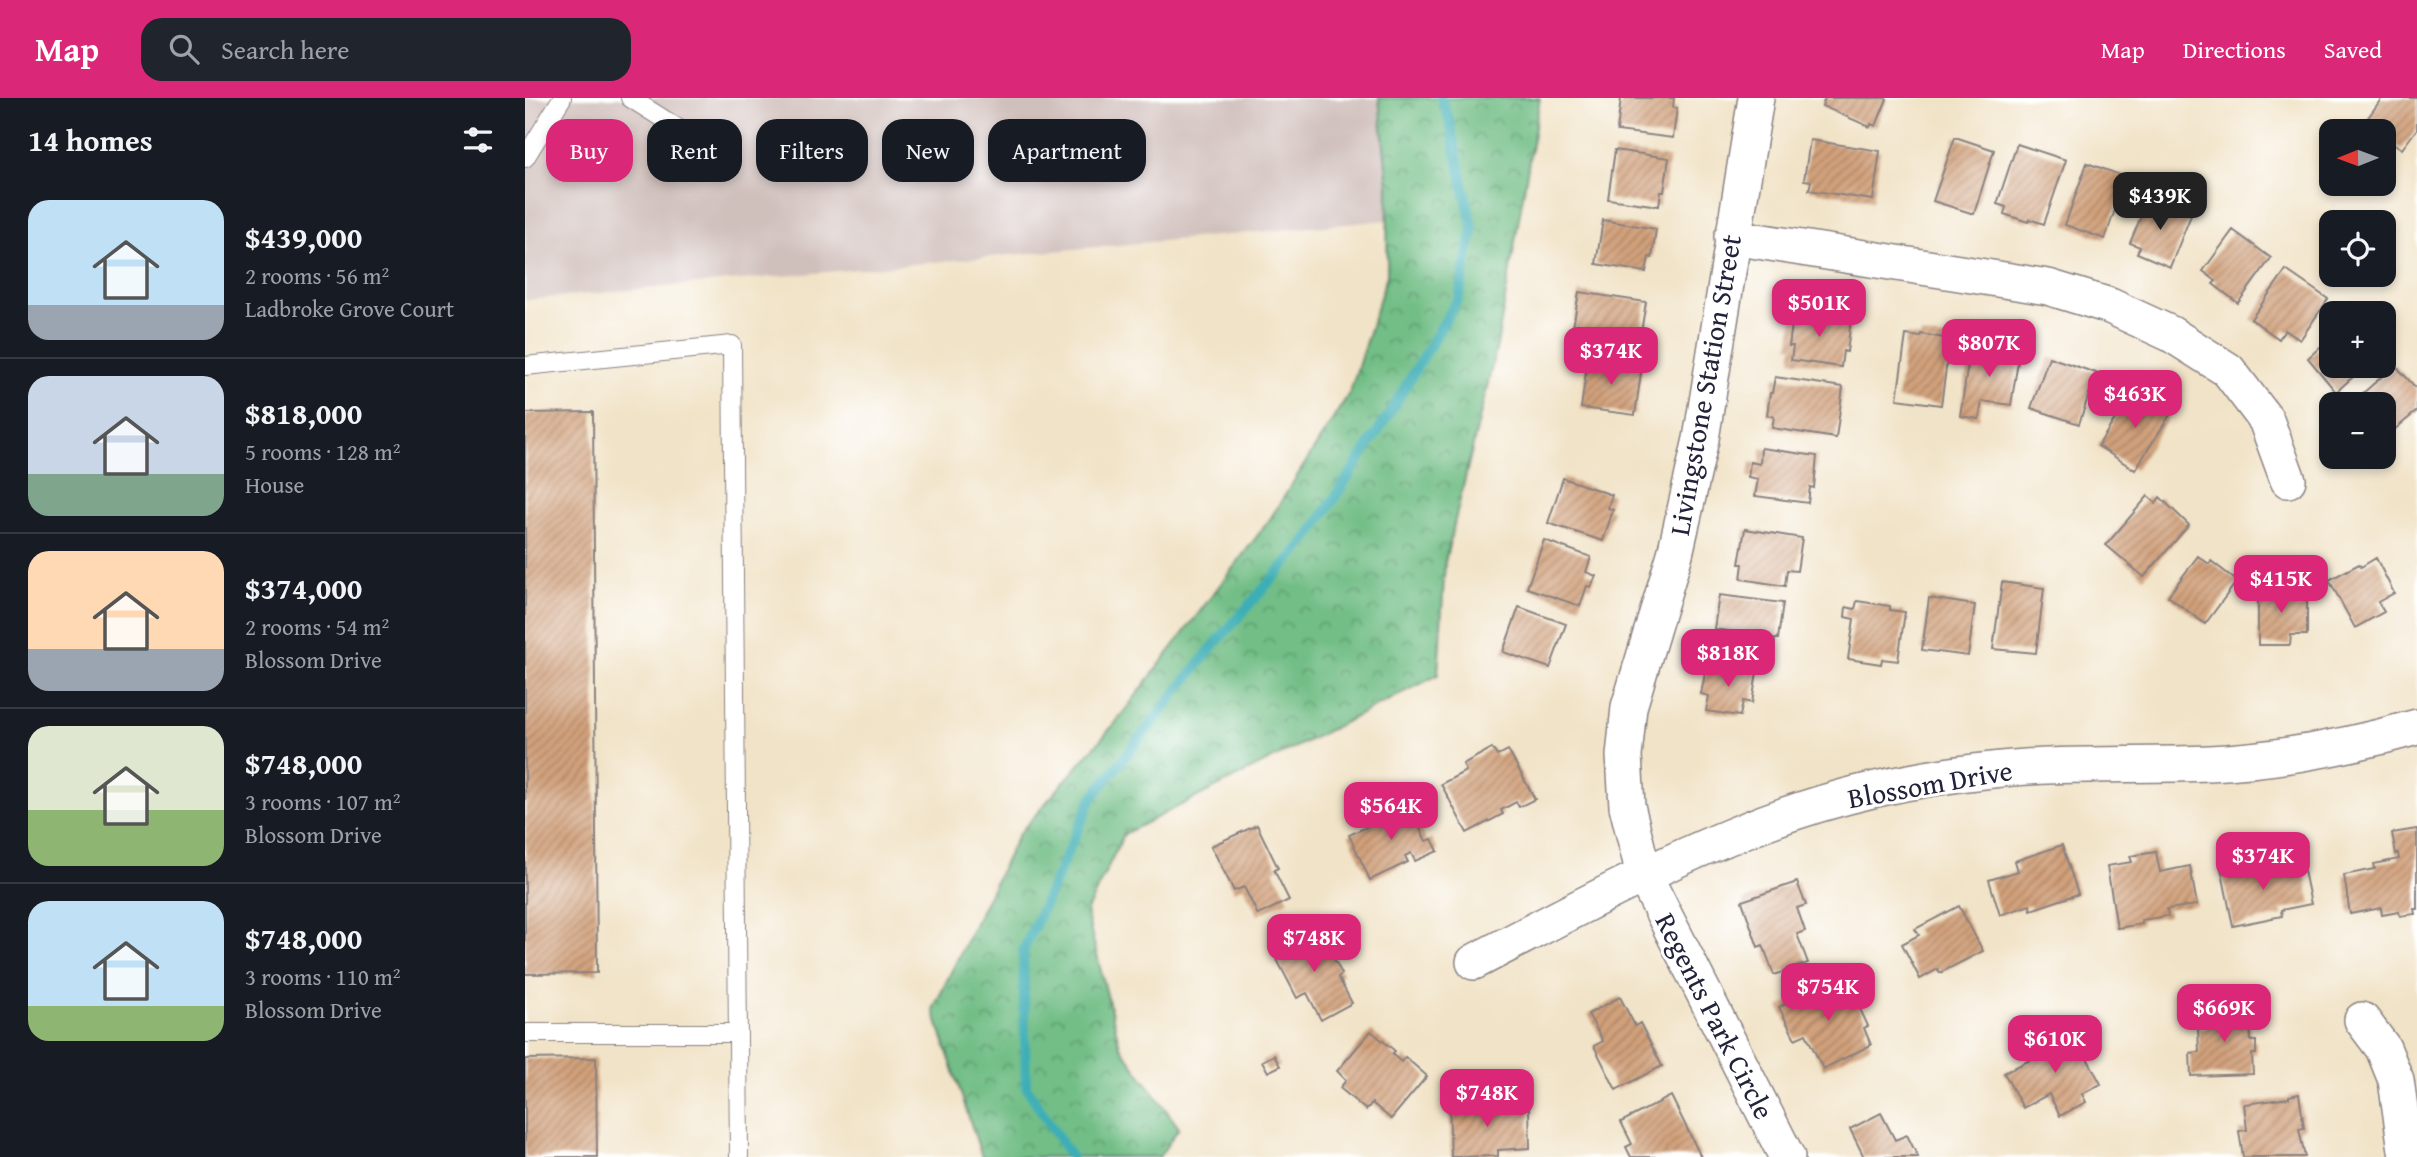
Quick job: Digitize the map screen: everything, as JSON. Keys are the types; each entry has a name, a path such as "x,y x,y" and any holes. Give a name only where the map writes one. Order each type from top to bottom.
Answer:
{"street":[{"name":"Livingstone Station Street","path":"1644,875 1627,806 1624,756 1629,707 1675,554 1701,439 1756,98"},
{"path":"1733,237 2048,287 2110,306 2171,334 2228,370 2266,420 2288,480"},
{"name":"Blossom Drive","path":"1474,962 1644,875 1733,835 1811,807 1898,785 1990,770 2056,764 2210,763 2296,754 2381,738 2417,727"},
{"name":"Regents Park Circle","path":"1644,875 1787,1157"},
{"path":"2362,1020 2383,1048 2396,1080 2407,1157"}],"lane":[{"path":"525,158 562,98"},
{"path":"630,98 663,119"},
{"path":"525,366 731,345 739,1157"},
{"path":"525,1033 738,1033"}],"shaded area":[{"path":"525,98 1379,98 1388,186 1388,220 525,300"}],"green space":[{"path":"1379,98 1540,98 1497,345 1445,562 1438,675 1124,834 1086,912 1120,1046 1179,1128 1159,1157 982,1157 933,1009 1018,835 1116,722 1270,519 1350,392 1387,275 1388,186"}],"building":[{"path":"1621,98 1674,98 1673,108 1677,108 1673,138 1617,131"},
{"path":"1825,98 1887,99 1876,126 1871,124 1870,127 1822,106"},
{"path":"2382,98 2417,98 2417,129 2402,149 2396,145 2396,119 2367,119"},
{"path":"1955,137 1994,150 1974,214 1933,201"},
{"path":"1810,140 1880,151 1873,200 1809,190 1811,181 1804,180"},
{"path":"2017,144 2066,160 2044,224 2004,214 2006,207 1997,204"},
{"path":"1615,150 1669,158 1659,206 1608,199"},
{"path":"2087,163 2126,177 2105,239 2065,225"},
{"path":"2149,197 2191,215 2170,267 2137,253 2140,247 2130,243"},
{"path":"1603,220 1656,229 1652,258 1649,257 1646,272 1596,264"},
{"path":"2233,230 2271,258 2238,303 2213,284 2216,281 2203,271"},
{"path":"2286,270 2328,299 2319,301 2319,312 2300,340 2285,330 2279,339 2251,319"},
{"path":"1579,292 1646,302 1639,344 1572,333"},
{"path":"1794,311 1851,319 1847,352 1843,351 1841,367 1791,360 1793,346 1789,346"},
{"path":"1921,334 1950,339 1941,405 1897,399 1906,335 1920,337"},
{"path":"1992,342 2003,344 2002,352 2019,355 2011,405 1982,401 1979,419 1960,416 1971,345 1991,348"},
{"path":"2319,348 2319,371 2308,358"},
{"path":"2049,357 2096,373 2079,424 2031,408"},
{"path":"1588,358 1642,366 1635,415 1581,408"},
{"path":"2396,366 2417,389 2417,411 2396,428 2396,392 2364,392 2380,378 2396,378"},
{"path":"1775,377 1843,387 1836,438 1772,428 1774,417 1767,415"},
{"path":"2324,378 2352,378 2336,392"},
{"path":"2134,389 2171,413 2135,470 2098,446"},
{"path":"593,412 597,973 525,974 525,413"},
{"path":"1761,448 1817,456 1814,488 1810,487 1808,503 1755,496 1758,479 1748,477 1750,462 1760,464"},
{"path":"1563,478 1612,495 1608,508 1613,510 1603,541 1548,523"},
{"path":"2148,496 2156,503 2160,497 2189,525 2144,577 2106,545"},
{"path":"1745,529 1802,538 1797,571 1787,570 1785,586 1741,579 1743,564 1739,564"},
{"path":"1544,540 1591,557 1586,572 1596,576 1591,587 1587,586 1580,606 1527,588"},
{"path":"2198,556 2209,564 2211,561 2237,581 2205,624 2168,596"},
{"path":"2376,558 2394,593 2378,602 2384,612 2355,628 2329,580"},
{"path":"2002,582 2044,588 2036,653 1993,649"},
{"path":"2258,585 2293,585 2292,595 2307,595 2307,635 2291,635 2290,645 2258,645"},
{"path":"1719,595 1783,603 1778,639 1775,639 1773,653 1735,648 1737,632 1714,629"},
{"path":"1929,598 1975,605 1968,656 1922,650"},
{"path":"1857,601 1890,606 1890,610 1905,612 1898,661 1882,659 1881,664 1848,659 1854,619 1845,617 1846,607 1855,609"},
{"path":"1519,607 1566,624 1550,668 1503,652"},
{"path":"1707,663 1757,672 1752,703 1743,701 1740,716 1706,711 1709,696 1701,694"},
{"path":"1492,748 1497,756 1508,750 1535,799 1519,807 1516,802 1501,810 1503,814 1467,833 1441,784 1466,771 1463,764"},
{"path":"1408,803 1426,841 1432,839 1438,851 1415,861 1411,853 1405,856 1408,862 1370,880 1349,835 1378,822 1376,818"},
{"path":"1257,825 1278,868 1274,870 1289,900 1258,915 1244,887 1234,891 1211,846"},
{"path":"2417,829 2415,914 2400,916 2399,912 2382,915 2381,908 2350,914 2344,875 2375,869 2374,864 2399,859 2392,833"},
{"path":"2062,845 2078,894 2031,910 2030,905 2000,915 1989,880 2018,871 2015,861"},
{"path":"2156,852 2160,872 2190,866 2197,905 2167,909 2168,916 2141,920 2142,924 2117,928 2107,866 2132,862 2130,856"},
{"path":"2245,862 2247,872 2271,867 2272,872 2303,866 2311,904 2281,910 2282,916 2233,926 2221,868"},
{"path":"1797,882 1806,905 1797,908 1805,931 1797,934 1808,963 1774,975 1763,945 1758,947 1742,901"},
{"path":"1959,906 1983,951 1940,973 1938,969 1920,979 1902,944 1919,935 1915,929"},
{"path":"1319,930 1342,974 1338,977 1352,1003 1321,1020 1307,993 1297,998 1274,954"},
{"path":"1839,978 1850,1000 1855,998 1868,1026 1864,1028 1871,1045 1823,1069 1806,1034 1795,1039 1779,1007"},
{"path":"1620,997 1635,1026 1640,1023 1662,1066 1616,1090 1594,1046 1603,1041 1588,1014"},
{"path":"2241,1004 2242,1024 2250,1023 2251,1041 2256,1041 2256,1054 2252,1054 2253,1074 2191,1076 2190,1053 2199,1052 2198,1028 2207,1028 2206,1006"},
{"path":"2072,1030 2101,1084 2082,1094 2086,1102 2060,1116 2049,1094 2023,1108 2004,1073 2032,1059 2029,1052"},
{"path":"1371,1031 1395,1051 1392,1054 1401,1062 1405,1057 1427,1076 1391,1119 1372,1103 1366,1110 1340,1088 1346,1080 1337,1071"},
{"path":"1274,1055 1280,1066 1268,1072 1262,1061"},
{"path":"596,1058 597,1157 525,1157 525,1059"},
{"path":"2299,1094 2304,1128 2299,1129 2305,1157 2243,1157 2239,1131 2247,1130 2244,1104 2289,1098"},
{"path":"1671,1096 1701,1157 1631,1157 1626,1147 1632,1144 1621,1122"},
{"path":"1482,1098 1482,1104 1498,1103 1498,1109 1529,1108 1530,1148 1498,1150 1498,1156 1451,1157 1449,1103 1469,1103 1469,1099"},
{"path":"1881,1113 1895,1140 1907,1135 1918,1157 1864,1157 1850,1129"}],"waterway":[{"path":"1071,1157 1026,1087 1023,951 1092,798 1214,645 1309,537 1386,419 1459,297 1473,229 1449,119 1441,98"}]}
